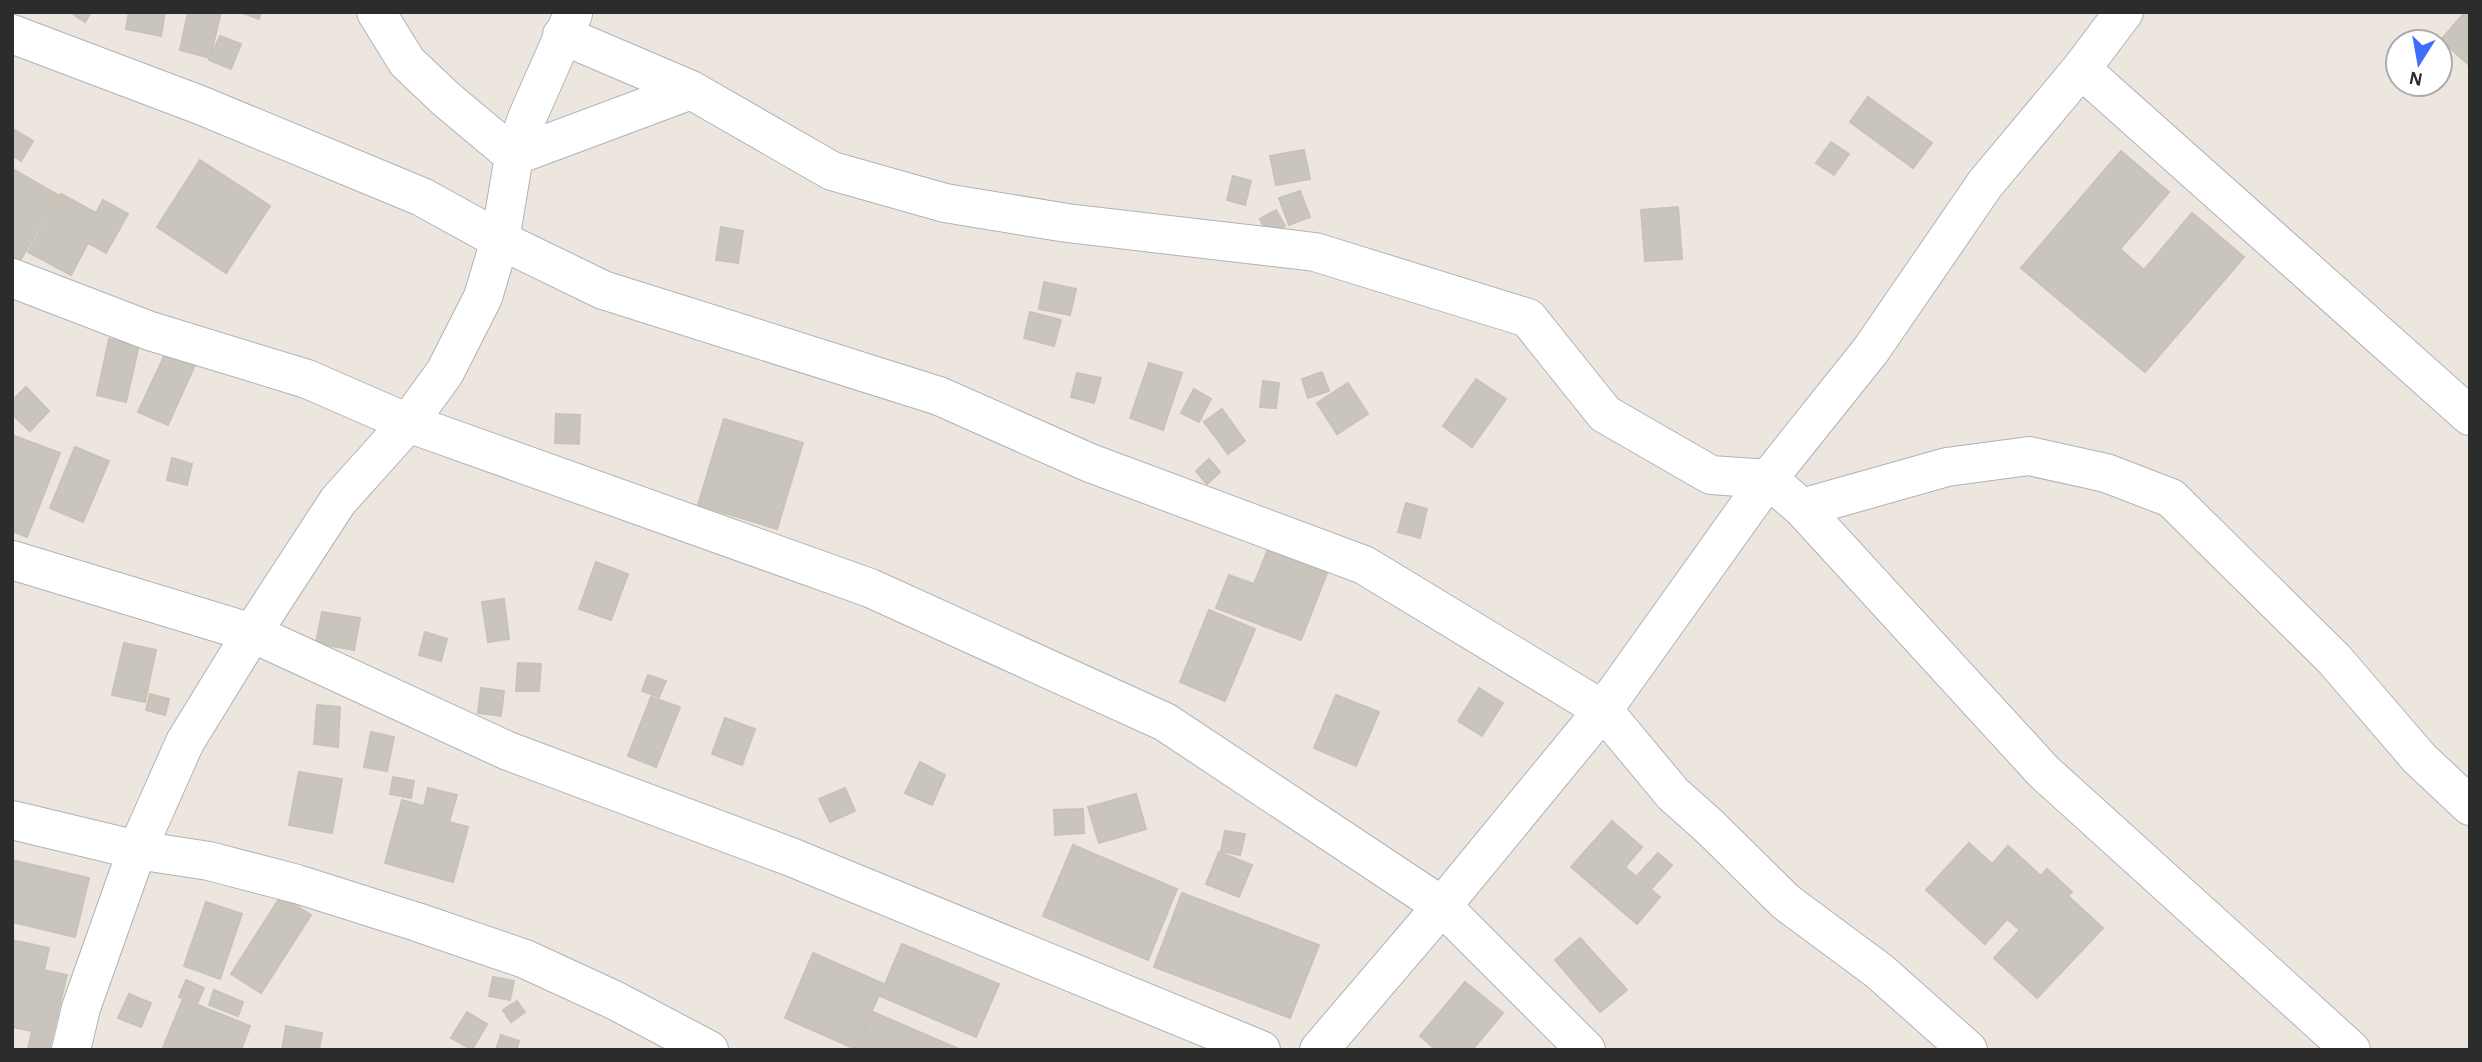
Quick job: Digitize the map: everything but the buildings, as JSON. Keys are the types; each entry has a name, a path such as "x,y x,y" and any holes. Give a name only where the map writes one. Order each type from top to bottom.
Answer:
{"street":[{"path":"376,12 407,62 514,156"},
{"path":"1319,1050 1603,710 1768,479 1871,350 1985,184 2081,69 2124,12"},
{"path":"76,1048 81,1008 136,850 186,742 252,633 338,501 408,424 445,372 483,297 500,240 514,156 568,24 691,90 832,171 945,203 1067,223 1315,252 1528,318 1605,414 1711,475 1768,479 1802,508 2044,772 2351,1050"},
{"path":"12,34 200,105 422,197 500,240 603,290 939,396 1090,463 1364,565 1603,710 1673,794 1786,902 1879,971 1968,1050"},
{"path":"2081,69 2470,416"},
{"path":"514,156 691,90"},
{"path":"12,278 150,331 307,379 408,424 870,588 1165,722 1442,906 1586,1050"},
{"path":"1802,508 1947,467 2029,456 2106,473 2171,498 2334,659 2419,758 2470,806"},
{"path":"12,560 252,633 508,751 791,856 1261,1050"},
{"path":"12,820 136,850 209,861 297,884 489,947 525,959 614,1000 709,1050"}]}
